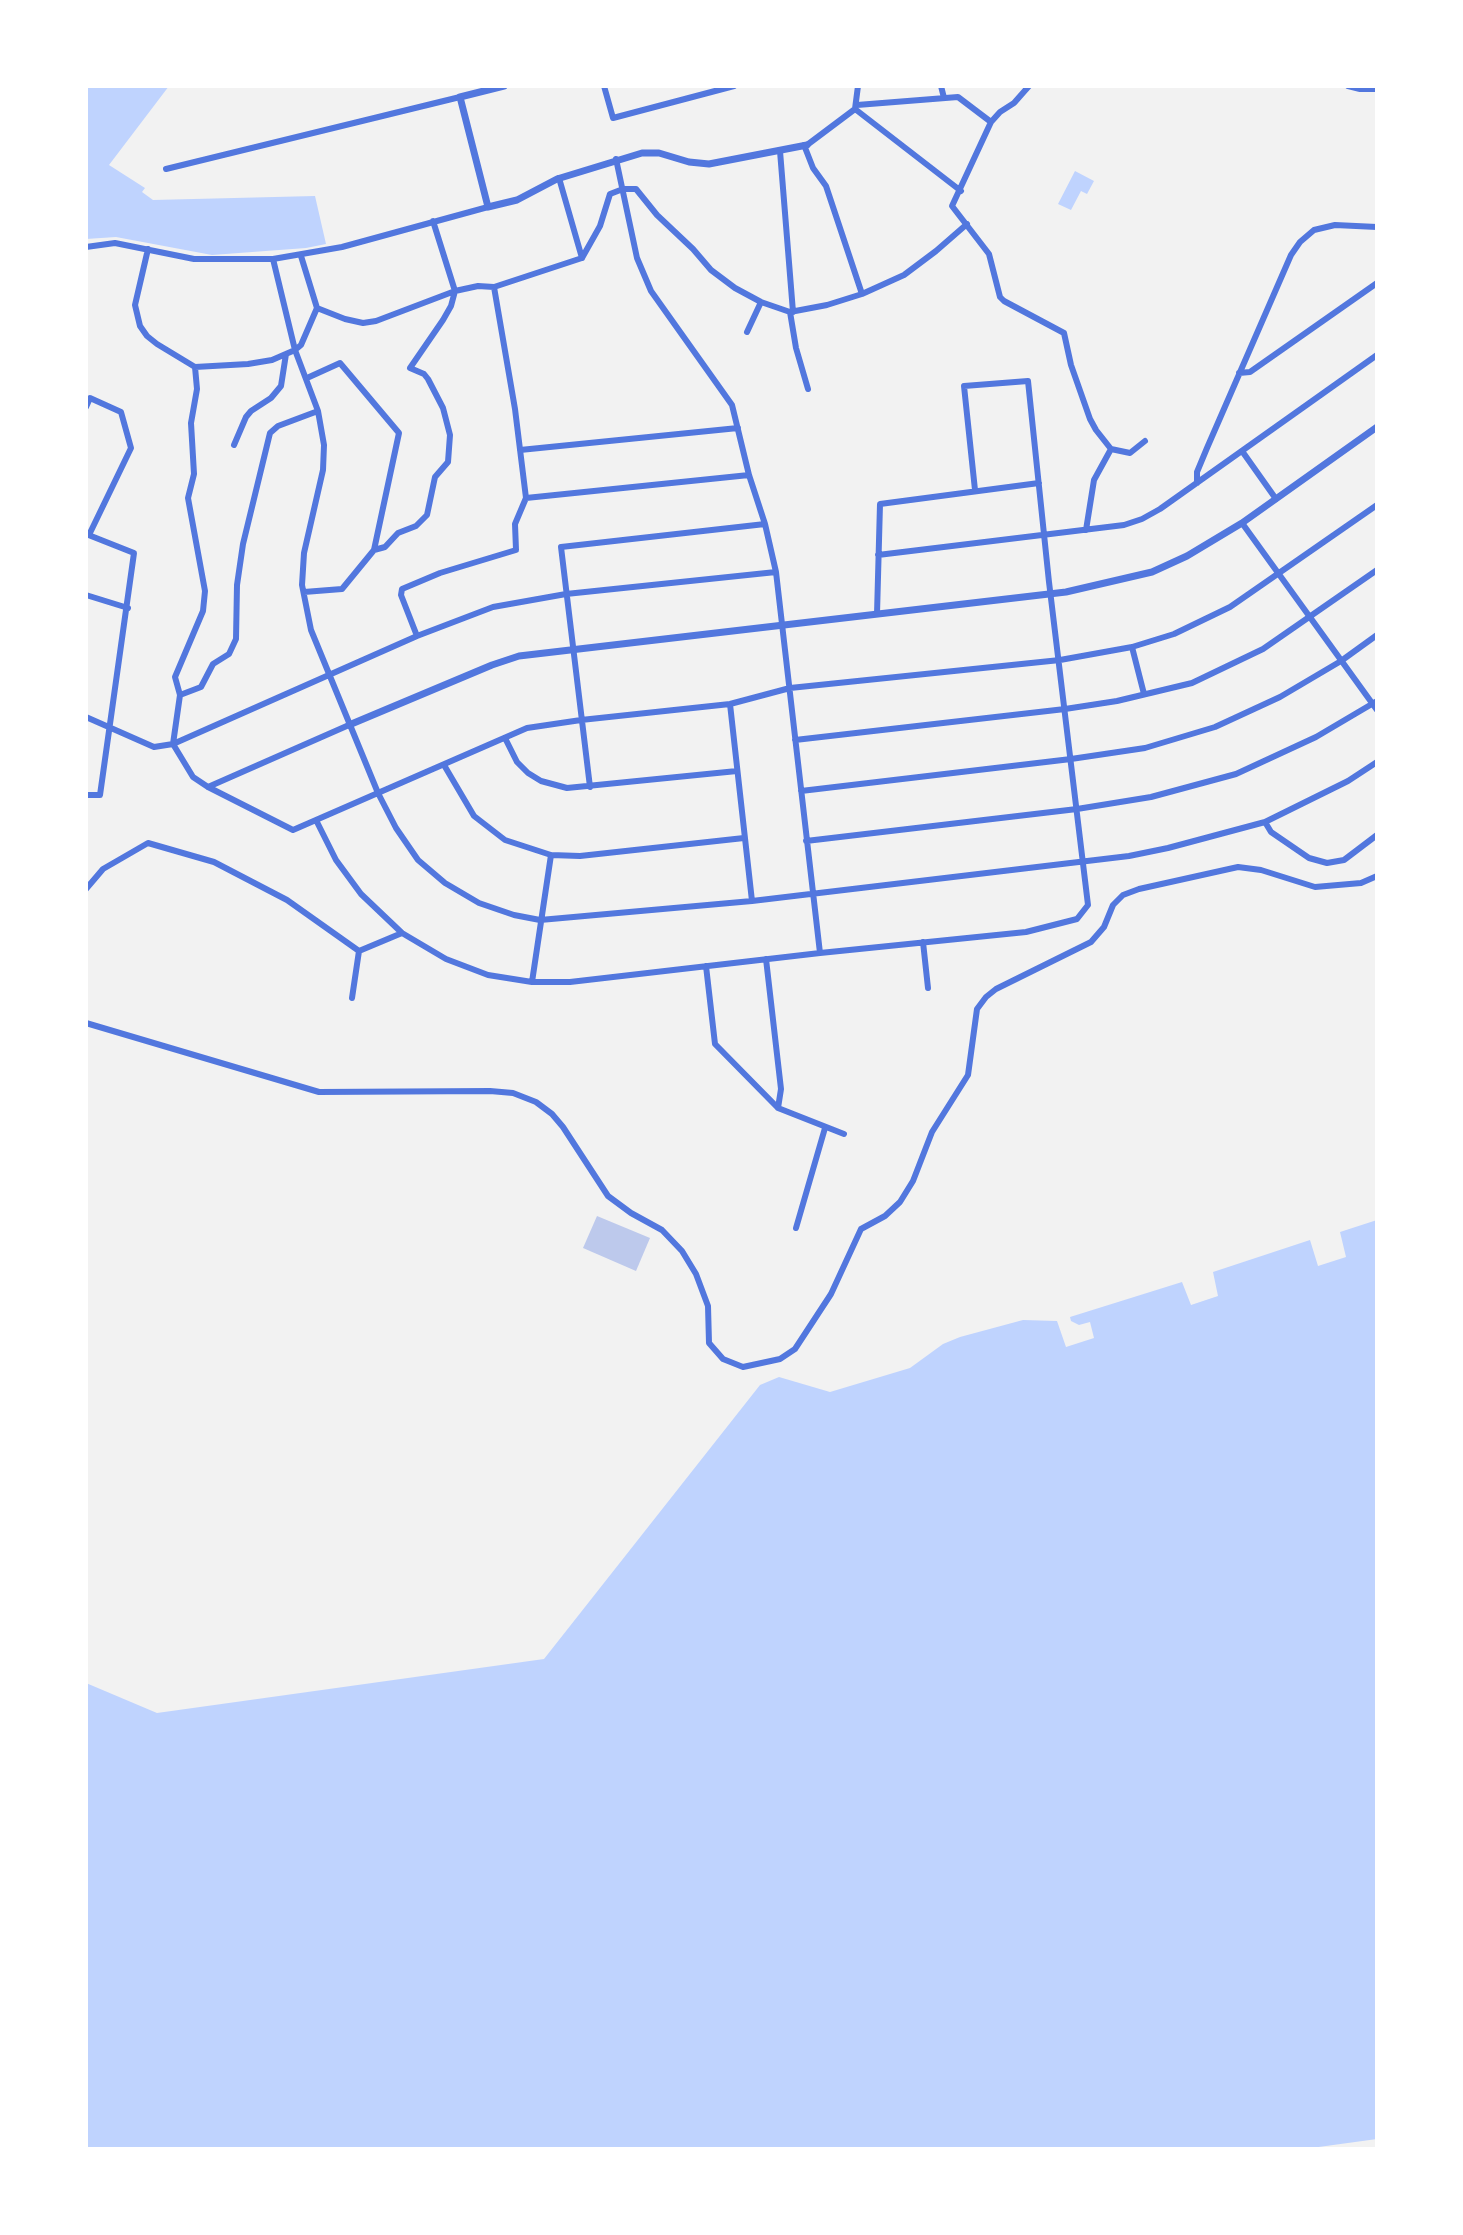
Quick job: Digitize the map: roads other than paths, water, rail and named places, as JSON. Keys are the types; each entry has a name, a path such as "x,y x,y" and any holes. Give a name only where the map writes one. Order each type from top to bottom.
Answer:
{"street":[{"path":"166,169 505,86"},
{"path":"604,86 613,118 734,86"},
{"path":"856,107 858,86"},
{"path":"942,86 944,98"},
{"path":"1028,86 1014,103 1000,111 991,122 953,206 989,254 1000,296 1004,301 1064,332 1071,365 1090,418 1111,449 1130,453 1145,441"},
{"path":"1348,86 1377,89"},
{"path":"460,97 488,208"},
{"path":"86,247 115,243 194,259 273,259 301,256 517,200 559,178 616,159 651,153 689,162 709,163 805,145 856,107 958,97 991,122"},
{"path":"856,107 961,191"},
{"path":"805,145 813,168 826,186 862,294"},
{"path":"780,151 796,348 808,389"},
{"path":"616,159 637,258 651,291 732,405 749,475 765,524 776,572 820,953"},
{"path":"559,178 582,258"},
{"path":"317,308 354,321 376,321 455,290 478,286 494,287 582,258 600,226 610,194 623,189 635,189 711,271 761,302 792,312 862,294 904,275 967,224"},
{"path":"374,550 385,547 398,533 416,526 427,515 435,477 448,462 450,435 443,408 429,379 410,368 443,320 451,306 455,290 433,221"},
{"path":"1197,483 1197,472 1291,255 1300,242 1314,230 1335,225 1377,227"},
{"path":"148,248 135,305 139,326 156,344 195,367 272,360 301,345 317,308 301,256"},
{"path":"273,259 295,350 318,411 324,445 323,470 304,553 304,592 311,630 378,793 396,828 418,860 445,883 478,903 540,920 752,901 1082,862 1168,848 1265,822 1348,781 1377,762"},
{"path":"1240,373 1250,372 1377,283"},
{"path":"417,636 401,594 402,589 440,573 516,550 516,524 526,498 494,287"},
{"path":"747,332 761,302"},
{"path":"234,445 246,417 281,386 286,354"},
{"path":"878,555 1125,525 1142,519 1376,358"},
{"path":"304,592 342,589 374,550 399,433 340,363 306,378"},
{"path":"195,367 197,389 191,423 194,474 188,498 205,591 203,611 175,677 180,695 173,744 193,777 293,830 527,728 730,704 790,688 1060,660 1132,647 1174,634 1230,607 1377,505"},
{"path":"316,820 336,860 361,894 401,933 446,959 488,975 532,982 570,982 1027,932 1077,919 1088,905 1028,381 964,386 975,490"},
{"path":"86,407 90,398 121,412 131,448 88,535 134,553 100,795 86,795"},
{"path":"180,695 201,687 213,664 229,654 236,639 237,585 243,544 270,433 278,426 318,411"},
{"path":"208,787 492,664 519,656 1051,594 1099,586 1152,572 1187,556 1242,523 1377,427"},
{"path":"520,450 738,428"},
{"path":"1086,530 1094,480 1111,449"},
{"path":"1242,451 1276,499"},
{"path":"526,498 749,475"},
{"path":"877,614 880,504 1039,483"},
{"path":"806,841 1077,809 1151,797 1236,774 1317,737 1376,705 1309,618 1242,523"},
{"path":"590,787 561,547 765,524"},
{"path":"795,740 1065,709 1192,683 1263,649 1377,569"},
{"path":"86,716 154,747 173,744 417,636 493,607 566,594 776,572"},
{"path":"86,594 128,608"},
{"path":"801,791 1145,748 1215,727 1280,698 1341,661 1377,635"},
{"path":"1132,647 1144,694"},
{"path":"730,704 752,901"},
{"path":"505,738 517,762 528,773 541,781 567,788 737,771"},
{"path":"444,765 474,816 505,840 551,855 580,856 744,838"},
{"path":"1265,822 1272,832 1309,858 1327,863 1344,860 1377,835"},
{"path":"86,889 103,869 148,843 214,862 287,900 359,951"},
{"path":"532,982 551,855"},
{"path":"86,1023 319,1092 490,1091 513,1093 536,1102 552,1114 562,1127 608,1196 631,1213 662,1230 682,1251 696,1273 708,1306 709,1343 723,1359 743,1367 780,1359 795,1349 831,1294 862,1229 886,1216 900,1202 913,1181 932,1132 968,1075 977,1009 996,989 1091,942 1104,927 1113,905 1123,895 1139,889 1238,867 1261,870 1315,887 1361,883 1377,876"},
{"path":"359,951 401,933"},
{"path":"923,942 928,988"},
{"path":"352,998 359,951"},
{"path":"766,959 781,1089 778,1108"},
{"path":"706,966 715,1044 778,1108 844,1134"},
{"path":"796,1228 825,1128"}],"water":[{"path":"86,86 169,86 109,165 145,188 142,192 153,200 315,196 326,244 212,255 116,237 86,239"},
{"path":"1075,171 1094,181 1087,194 1081,191 1071,210 1058,204"},
{"path":"1377,1220 1377,2139 1304,2149 86,2149 86,1683 157,1713 544,1659 760,1385 779,1377 830,1392 910,1368 943,1344 960,1337 1023,1320 1057,1321 1066,1347 1094,1338 1090,1322 1079,1325 1071,1321 1070,1317 1182,1282 1191,1305 1218,1296 1213,1272 1310,1240 1318,1266 1346,1257 1340,1232"}]}
